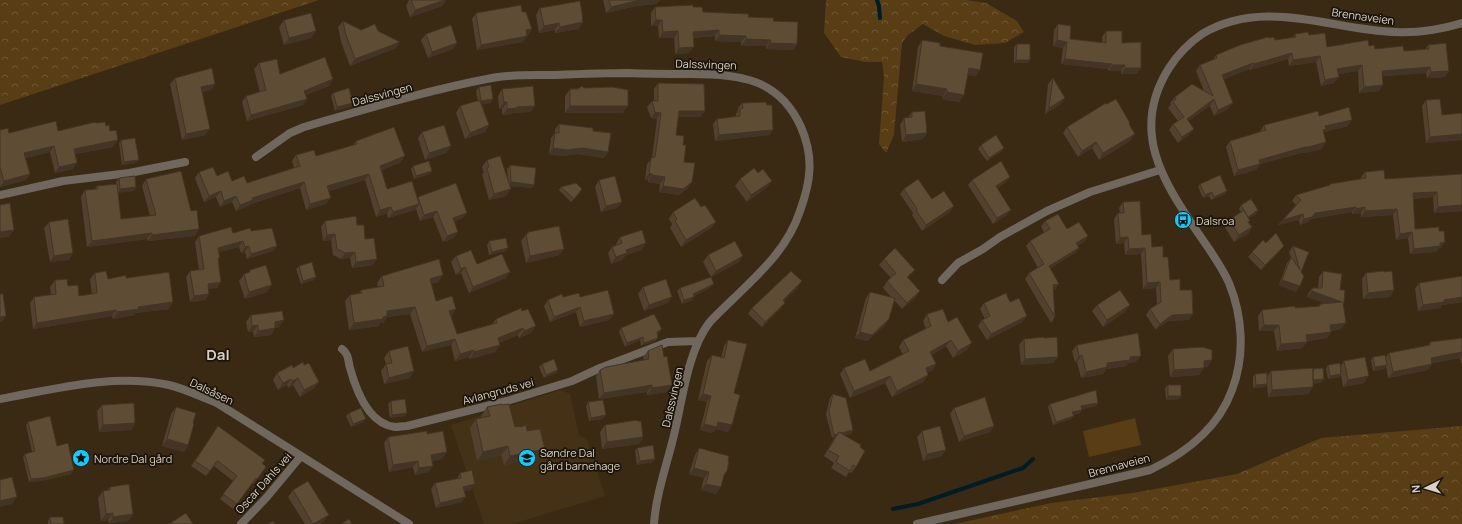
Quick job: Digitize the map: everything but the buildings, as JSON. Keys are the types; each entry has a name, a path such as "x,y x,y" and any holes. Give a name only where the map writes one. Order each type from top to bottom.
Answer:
{"street":[{"name":"Brennaveien","path":"917,524 1150,470 1186,450 1202,436 1218,418 1230,397 1237,375 1241,341 1237,306 1223,272 1186,216 1160,170 1153,147 1151,125 1160,86 1169,68 1182,51 1198,37 1213,27 1240,17 1268,14 1292,16 1368,30 1395,32 1430,31 1462,23"},
{"name":"Dalssvingen","path":"256,157 290,133 304,127 413,97 494,78 524,75 619,73 705,74 741,76 756,81 777,93 795,113 806,137 811,168 808,186 800,214 787,241 776,256 711,321 698,341 658,498 654,524"},
{"path":"0,195 63,181 129,173 185,162"},
{"path":"942,280 958,263 1000,237 1047,211 1090,192 1160,170"},
{"name":"Avlangruds vei","path":"342,349 347,354 361,399 366,408 381,421 395,427 407,426 500,403 557,386 668,342 698,341"},
{"name":"Dalsåsen","path":"0,399 100,382 136,381 168,385 217,403 409,524"},
{"name":"Oscar Dahls vei","path":"241,524 266,498 301,456"}],"shaded area":[{"name":"Søndre Dal gård barnehage","path":"561,390 570,394 579,435 587,440 605,496 512,524 484,524 451,425"}],"green space":[{"path":"0,0 319,0 0,105"},
{"path":"826,0 966,0 986,3 1017,21 1024,32 1005,43 975,45 944,36 923,24 908,35 902,43 894,135 886,153 879,144 884,77 882,62 865,62 841,57 824,33"},
{"path":"1135,418 1141,445 1089,457 1083,431"},
{"path":"1462,426 1462,524 954,524 1051,503 1133,493 1237,474 1321,438"}],"waterway":[{"path":"877,0 880,18"},
{"path":"893,509 918,504 1023,468 1033,459"}],"place":[{"name":"Dalsroa","path":"1183,220"},
{"name":"Nordre Dal gård","path":"81,458"},
{"name":"Søndre Dal gård barnehage","path":"527,458"}],"district":[{"name":"Dal","path":"218,354"}]}
